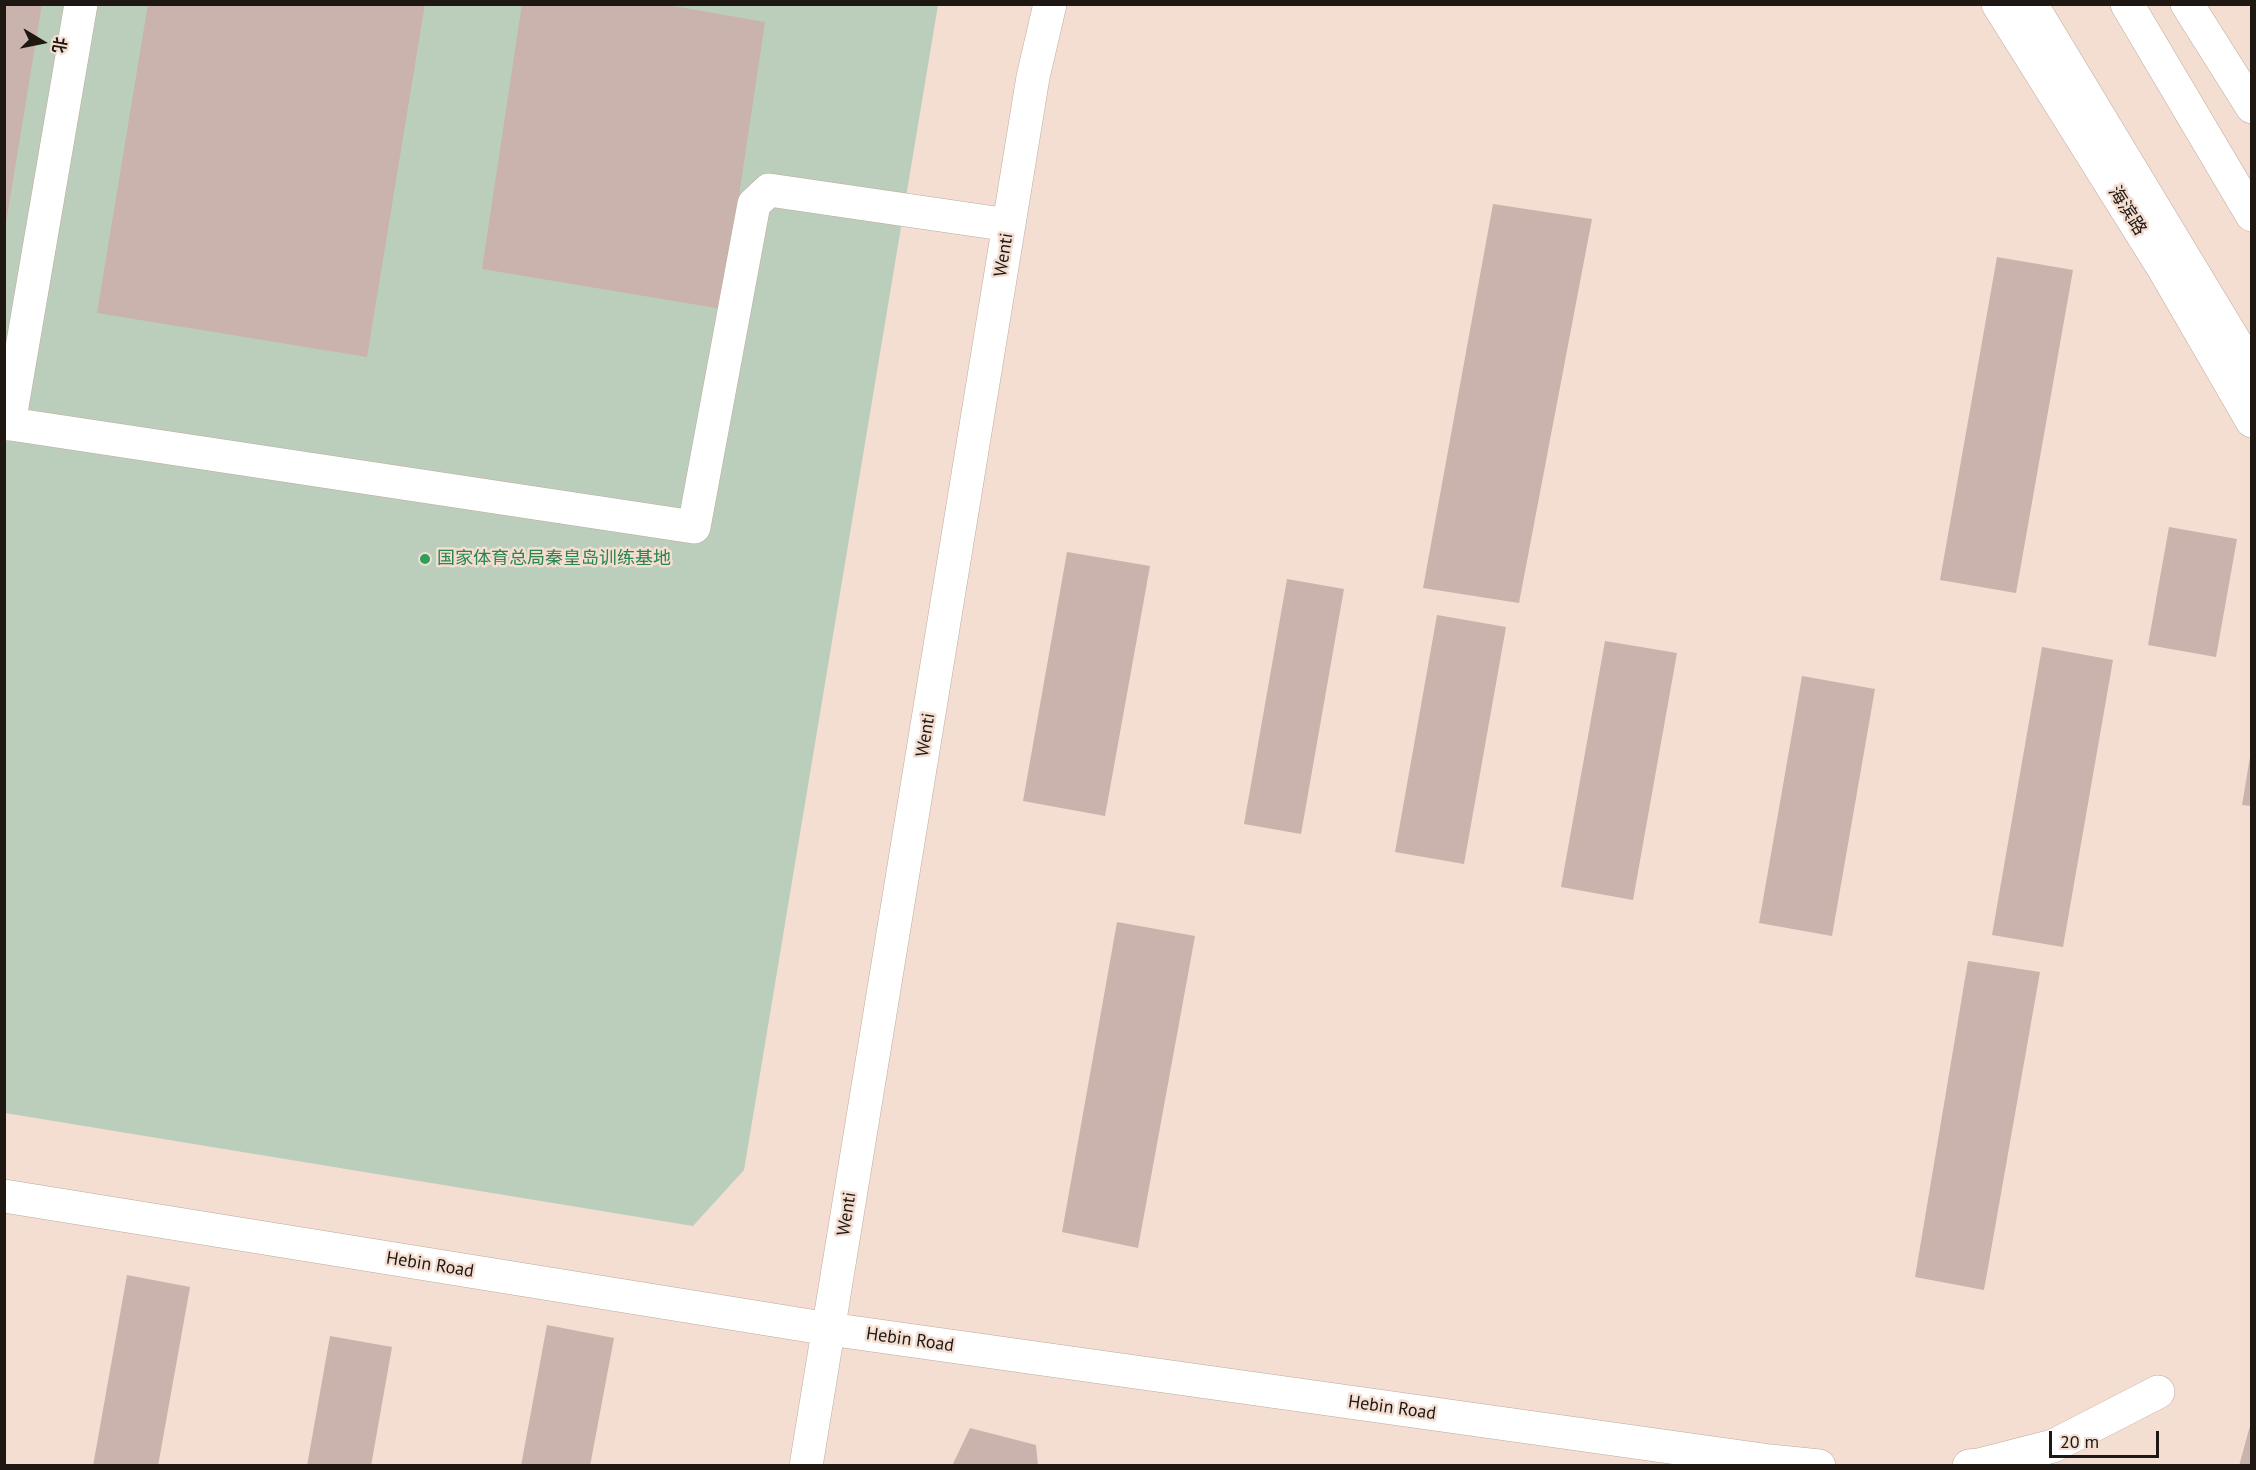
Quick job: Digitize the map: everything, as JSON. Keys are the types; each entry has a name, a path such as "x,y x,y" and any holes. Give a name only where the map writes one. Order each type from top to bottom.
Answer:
{"street":[{"path":"81,4 7,423 694,527 754,204 769,190 1009,225"},
{"name":"Wenti","path":"806,1466 1033,77 1050,4"},
{"name":"海滨路","path":"1998,4 2164,269 2252,421"},
{"name":"海滨路","path":"2031,4 2252,370"},
{"path":"2127,4 2252,215"},
{"path":"2187,4 2252,107"},
{"name":"Hebin Road","path":"4,1196 829,1329 1819,1466"},
{"path":"1969,1466 2053,1446 2157,1392"}],"green space":[{"name":"国家体育总局秦皇岛训练基地","path":"4,5 938,5 744,1170 693,1226 5,1113"}],"building":[{"path":"4,4 42,4 6,223 4,222"},
{"path":"148,4 425,4 367,357 97,313"},
{"path":"522,4 662,4 765,22 722,309 482,269"},
{"path":"1493,204 1592,219 1519,603 1423,588"},
{"path":"1997,257 2073,270 2016,593 1940,580"},
{"path":"2169,527 2237,539 2216,657 2148,645"},
{"path":"1067,552 1150,566 1105,816 1023,801"},
{"path":"1287,579 1344,589 1301,834 1244,824"},
{"path":"1437,615 1506,627 1464,864 1395,852"},
{"path":"1605,641 1677,653 1633,900 1561,887"},
{"path":"2042,647 2113,660 2063,947 1992,935"},
{"path":"1802,676 1875,689 1832,936 1759,923"},
{"path":"2250,757 2252,757 2252,806 2242,805"},
{"path":"1117,922 1195,936 1138,1248 1062,1232"},
{"path":"1968,961 2040,972 1984,1290 1915,1277"},
{"path":"127,1275 190,1287 158,1466 93,1466"},
{"path":"547,1325 614,1338 590,1466 521,1466"},
{"path":"330,1336 392,1347 371,1466 307,1466"},
{"path":"2251,1422 2252,1466 2239,1466"},
{"path":"970,1428 1036,1445 1038,1466 952,1466"}],"place":[{"name":"国家体育总局秦皇岛训练基地","path":"425,559"}]}
